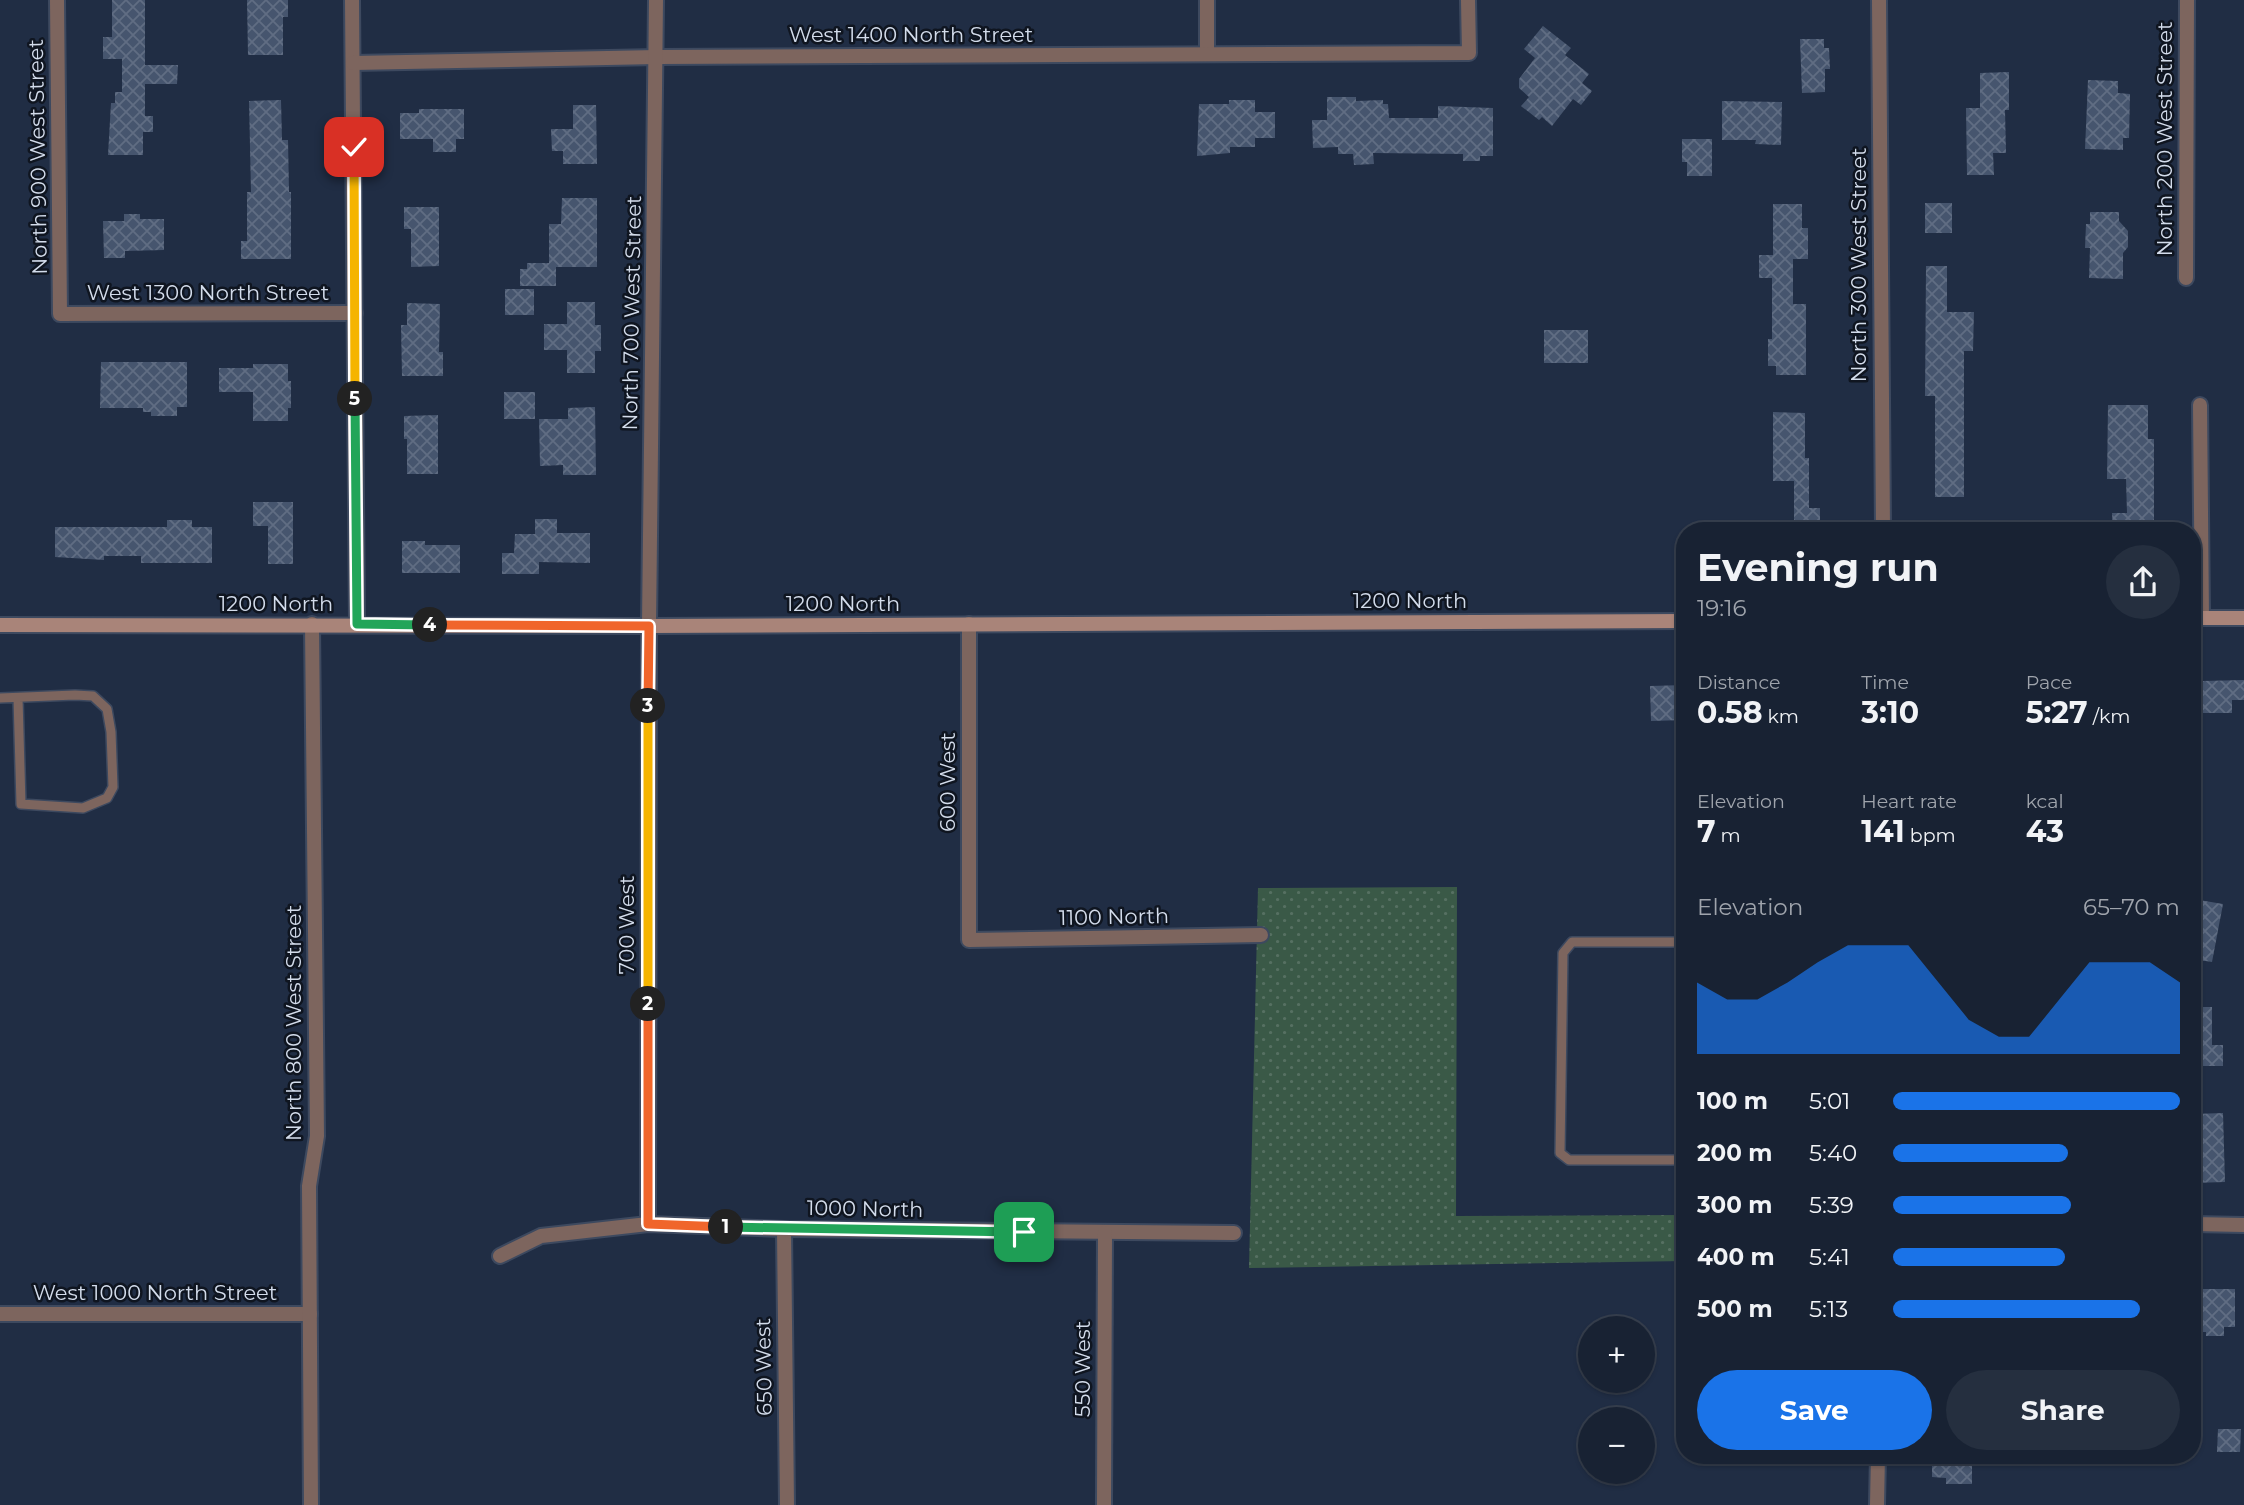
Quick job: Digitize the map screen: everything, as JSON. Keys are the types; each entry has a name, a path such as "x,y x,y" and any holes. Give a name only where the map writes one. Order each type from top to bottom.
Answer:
{"street":[{"name":"North 900 West Street","path":"57,0 61,314"},
{"path":"352,0 357,624"},
{"name":"North 700 West Street","path":"649,626 656,0"},
{"path":"1207,0 1207,54"},
{"name":"West 1400 North Street","path":"353,63 657,57 1469,53 1468,0"},
{"name":"North 300 West Street","path":"1880,0 1883,522"},
{"name":"North 200 West Street","path":"2186,278 2187,0"},
{"name":"West 1300 North Street","path":"61,314 355,313"},
{"path":"2198,522 2200,404"},
{"path":"2201,618 2244,618"},
{"name":"1200 North","path":"0,625 649,626 1676,621"},
{"name":"North 800 West Street","path":"311,1505 309,1186 317,1136 312,624"},
{"name":"600 West","path":"969,624 969,940"},
{"name":"700 West","path":"648,1224 649,626"},
{"name":"1100 North","path":"969,940 1261,935"},
{"name":"1000 North","path":"500,1255 541,1236 648,1224 784,1229 1234,1233"},
{"path":"2201,1224 2244,1225"},
{"name":"650 West","path":"784,1229 787,1505"},
{"name":"550 West","path":"1104,1505 1105,1233"},
{"name":"West 1000 North Street","path":"0,1314 310,1314"},
{"path":"1877,1505 1878,1464"}],"lane":[{"path":"0,698 93,696 107,709 111,732 113,787 107,798 83,808 21,804 18,698"},
{"path":"1676,943 1572,943 1563,953 1560,1153 1569,1160 1676,1160"}],"green space":[{"path":"1457,887 1456,1216 1676,1215 1676,1261 1249,1268 1258,888"}],"building":[{"path":"112,0 145,0 145,65 178,65 177,84 145,84 145,116 153,116 153,132 143,132 143,155 108,155 111,103 115,103 115,92 122,92 122,59 103,59 103,37 112,37"},
{"path":"247,0 288,0 288,17 283,17 283,55 248,55"},
{"path":"1543,26 1571,48 1565,55 1589,74 1582,83 1592,91 1581,105 1573,99 1552,126 1542,117 1539,120 1521,106 1529,97 1519,88 1519,79 1535,58 1524,49"},
{"path":"1800,39 1824,39 1824,48 1829,48 1830,69 1825,69 1825,92 1802,93"},
{"path":"2009,72 2009,110 2005,110 2006,153 1993,153 1994,175 1967,175 1966,108 1980,108 1980,73"},
{"path":"2088,80 2118,81 2118,93 2130,94 2129,138 2123,138 2123,150 2085,149"},
{"path":"1327,97 1356,97 1356,101 1383,100 1383,104 1388,104 1389,118 1438,118 1438,106 1493,108 1493,156 1480,156 1480,161 1463,161 1463,154 1373,153 1374,164 1354,165 1353,154 1338,154 1338,147 1313,148 1312,120 1327,120"},
{"path":"281,100 282,140 288,140 291,259 241,259 241,241 247,241 247,192 251,192 249,101"},
{"path":"1229,100 1255,100 1255,112 1275,112 1275,138 1255,138 1255,147 1230,147 1230,153 1197,156 1199,104 1229,104"},
{"path":"1722,101 1782,102 1781,145 1755,144 1756,140 1722,140"},
{"path":"573,105 596,105 597,164 563,164 563,151 552,151 551,129 573,129"},
{"path":"419,109 464,109 464,139 456,139 456,152 433,152 433,139 400,139 400,113 419,113"},
{"path":"1682,139 1712,139 1712,176 1687,176 1687,162 1682,162"},
{"path":"562,198 597,198 597,267 556,267 556,286 520,286 520,269 527,269 527,263 549,263 549,224 561,224"},
{"path":"1925,203 1952,203 1952,233 1925,233"},
{"path":"1773,204 1802,204 1802,228 1808,228 1808,259 1793,259 1793,304 1806,304 1806,375 1776,375 1776,366 1768,366 1768,339 1772,339 1772,278 1759,278 1759,255 1773,255"},
{"path":"404,207 439,207 439,266 411,267 411,229 404,229"},
{"path":"2090,212 2119,212 2119,221 2128,231 2128,247 2123,253 2123,279 2089,278 2090,248 2085,248 2086,224 2090,224"},
{"path":"124,214 140,214 140,219 164,219 164,250 125,251 125,258 104,258 103,221 124,221"},
{"path":"1926,266 1947,266 1947,312 1974,312 1973,351 1964,351 1964,497 1935,497 1935,396 1925,396"},
{"path":"505,289 534,289 534,315 505,315"},
{"path":"567,302 595,302 595,325 601,325 601,351 595,351 595,373 567,373 567,350 544,350 544,324 567,324"},
{"path":"407,303 440,304 439,352 443,352 443,376 402,376 401,325 407,325"},
{"path":"1544,330 1588,330 1588,363 1544,363"},
{"path":"101,362 187,362 187,407 177,407 177,416 151,416 151,412 143,412 143,408 100,408"},
{"path":"253,364 288,364 291,408 288,408 288,421 253,421 253,392 219,392 219,368 253,368"},
{"path":"504,392 535,392 535,419 504,419"},
{"path":"2108,405 2148,405 2148,439 2154,439 2154,522 2113,522 2112,513 2127,513 2126,479 2107,479"},
{"path":"595,407 596,475 563,475 563,465 540,466 539,419 568,419 568,408"},
{"path":"1773,412 1805,413 1805,458 1809,458 1809,508 1820,508 1820,522 1794,522 1794,481 1773,481"},
{"path":"438,415 438,474 407,474 404,416"},
{"path":"253,502 293,502 293,564 268,564 268,526 253,526"},
{"path":"535,519 557,519 557,533 590,533 590,563 539,562 539,574 502,574 502,553 514,553 515,534 535,534"},
{"path":"167,520 192,520 192,527 212,527 212,563 141,563 141,556 104,556 104,560 55,557 55,527 167,527"},
{"path":"402,541 425,541 425,545 460,545 460,573 402,573"},
{"path":"2244,680 2244,700 2232,700 2232,713 2203,713 2202,681"},
{"path":"1676,685 1676,720 1651,721 1650,686"},
{"path":"2201,900 2223,904 2212,962 2201,960"},
{"path":"2201,1007 2212,1007 2212,1045 2223,1045 2223,1066 2201,1066"},
{"path":"2223,1113 2225,1182 2201,1183 2201,1114"},
{"path":"2201,1289 2235,1289 2235,1327 2224,1327 2224,1336 2206,1336 2206,1332 2201,1332"},
{"path":"2218,1429 2241,1429 2240,1452 2217,1452"},
{"path":"1932,1464 1972,1465 1972,1484 1946,1484 1946,1478 1932,1477"}],"route":[{"path":"354,147 357,624 649,626 648,1224 784,1229 1024,1232"}]}
